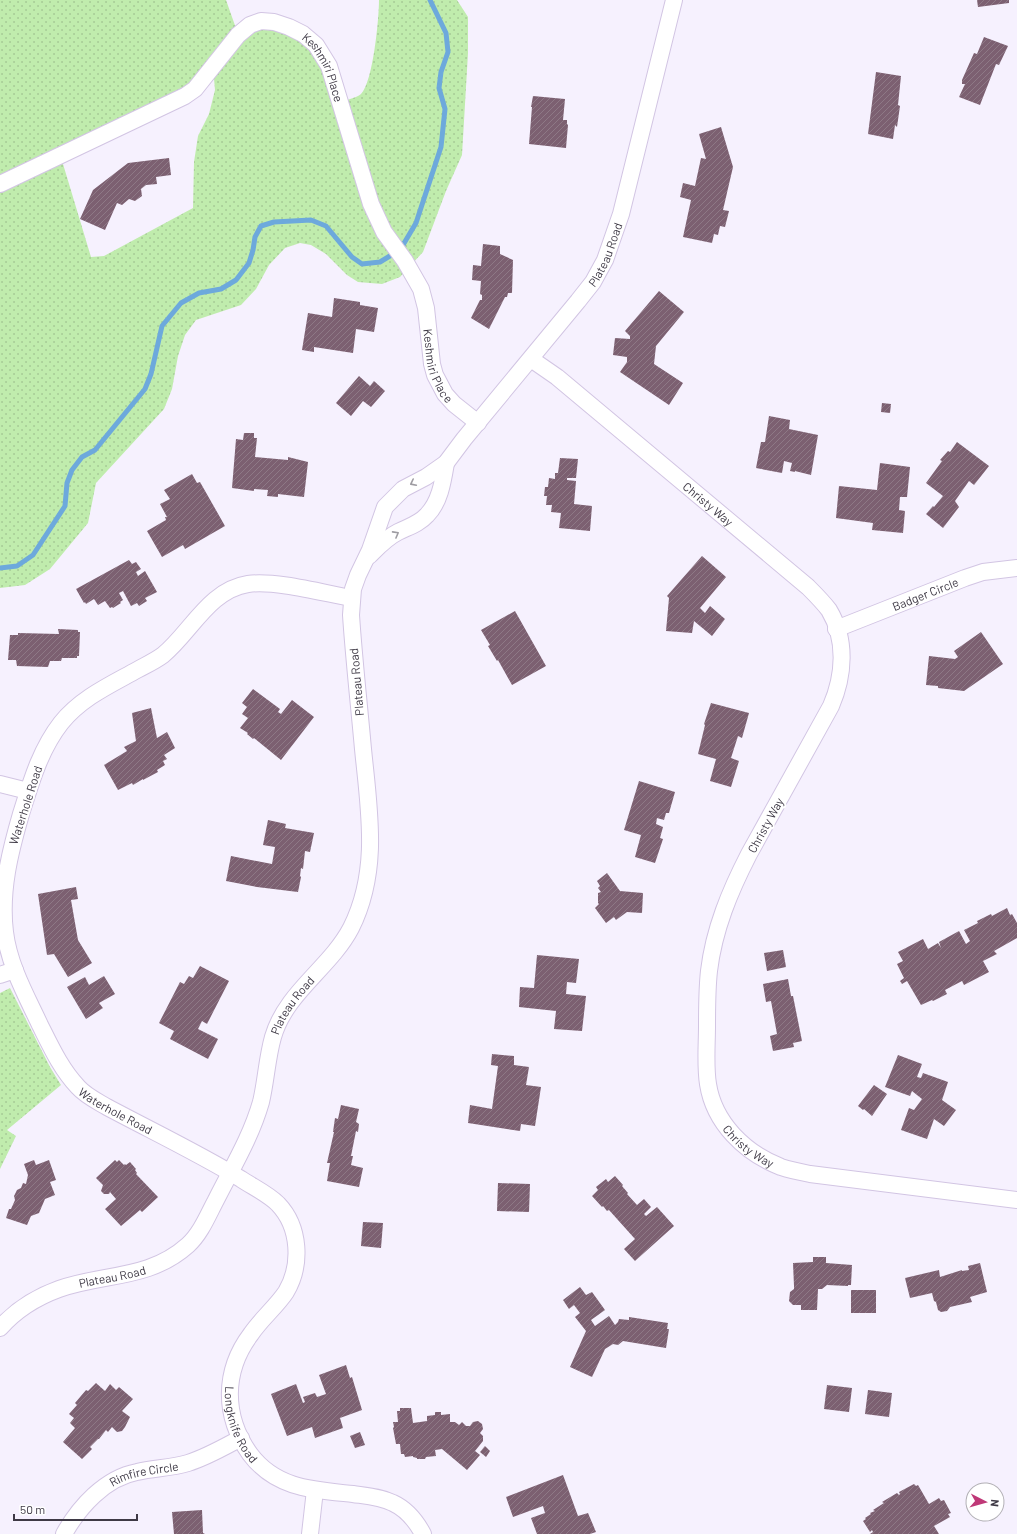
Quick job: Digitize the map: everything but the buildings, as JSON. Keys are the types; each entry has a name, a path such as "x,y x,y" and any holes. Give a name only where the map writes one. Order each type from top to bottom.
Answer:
{"street":[{"name":"Plateau Road","path":"0,1328 6,1321 23,1308 57,1290 73,1285 127,1275 159,1264 174,1256 190,1244 200,1230 243,1148 261,1102 270,1050 280,1020 296,996 342,944 358,912 369,871 371,834 352,636 351,598 358,575 366,559 379,521 385,507 389,502 403,488 426,477 446,463 593,282 605,260 621,214 674,0"},
{"name":"Keshmiri Place","path":"0,184 60,154 168,105 190,92 205,78 238,35 250,25 261,21 274,22 289,27 303,34 316,45 329,66 371,204 384,232 405,261 421,289 426,308 432,364 437,380 445,394 454,404 478,423"},
{"name":"Christy Way","path":"531,359 557,377 792,573 821,600 829,611 840,642 842,659 838,691 737,878 728,898 713,948 709,972 706,1067 712,1102 719,1116 728,1129 752,1152 782,1167 810,1174 1017,1200"},
{"name":"Plateau Road","path":"366,559 389,537 418,523 428,515 440,492 446,463"},
{"name":"Badger Circle","path":"836,629 965,578 983,572 1017,568"},
{"name":"Waterhole Road","path":"230,1172 92,1098 79,1088 57,1058 15,970 5,932 2,908 8,862 28,791 44,750 62,722 86,699 164,654 209,606 234,588 248,584 264,584 351,598"},
{"path":"0,784 28,791"},
{"path":"0,975 15,970"},
{"name":"Longknife Road","path":"230,1172 278,1204 286,1214 292,1226 296,1240 297,1255 295,1268 286,1292 251,1334 240,1350 234,1365 231,1377 230,1405 241,1438 256,1461 270,1474 296,1486 315,1490 372,1496 393,1503 412,1518 423,1534"},
{"name":"Rimfire Circle","path":"64,1534 77,1514 103,1487 114,1480 135,1472 188,1463 241,1438"},
{"path":"310,1534 315,1490"}],"green space":[{"path":"0,0 226,0 238,34 250,25 303,34 340,102 354,98 361,94 369,77 378,21 379,0 457,0 468,17 468,53 462,155 446,191 423,252 400,277 382,284 358,282 347,275 326,254 311,245 300,243 285,248 269,265 256,289 241,305 196,320 185,335 178,356 172,389 164,409 96,483 88,523 50,569 25,585 0,588","holes":["213,67 215,90 209,114 198,136 194,162 193,208 104,256 91,257 60,154 205,78"]},
{"path":"10,988 50,1067 61,1085 7,1130 16,1136 0,1169 0,993"}],"waterway":[{"path":"403,245 416,223 441,147 445,109 439,88 441,72 448,52 446,33 430,0"},
{"path":"0,568 17,566 33,555 65,506 67,483 72,470 82,457 95,450 145,389 151,374 162,326 181,303 199,293 221,289 236,280 249,263 255,237 261,226 274,222 311,220 326,226 352,257 362,264 380,262 393,254"}]}
